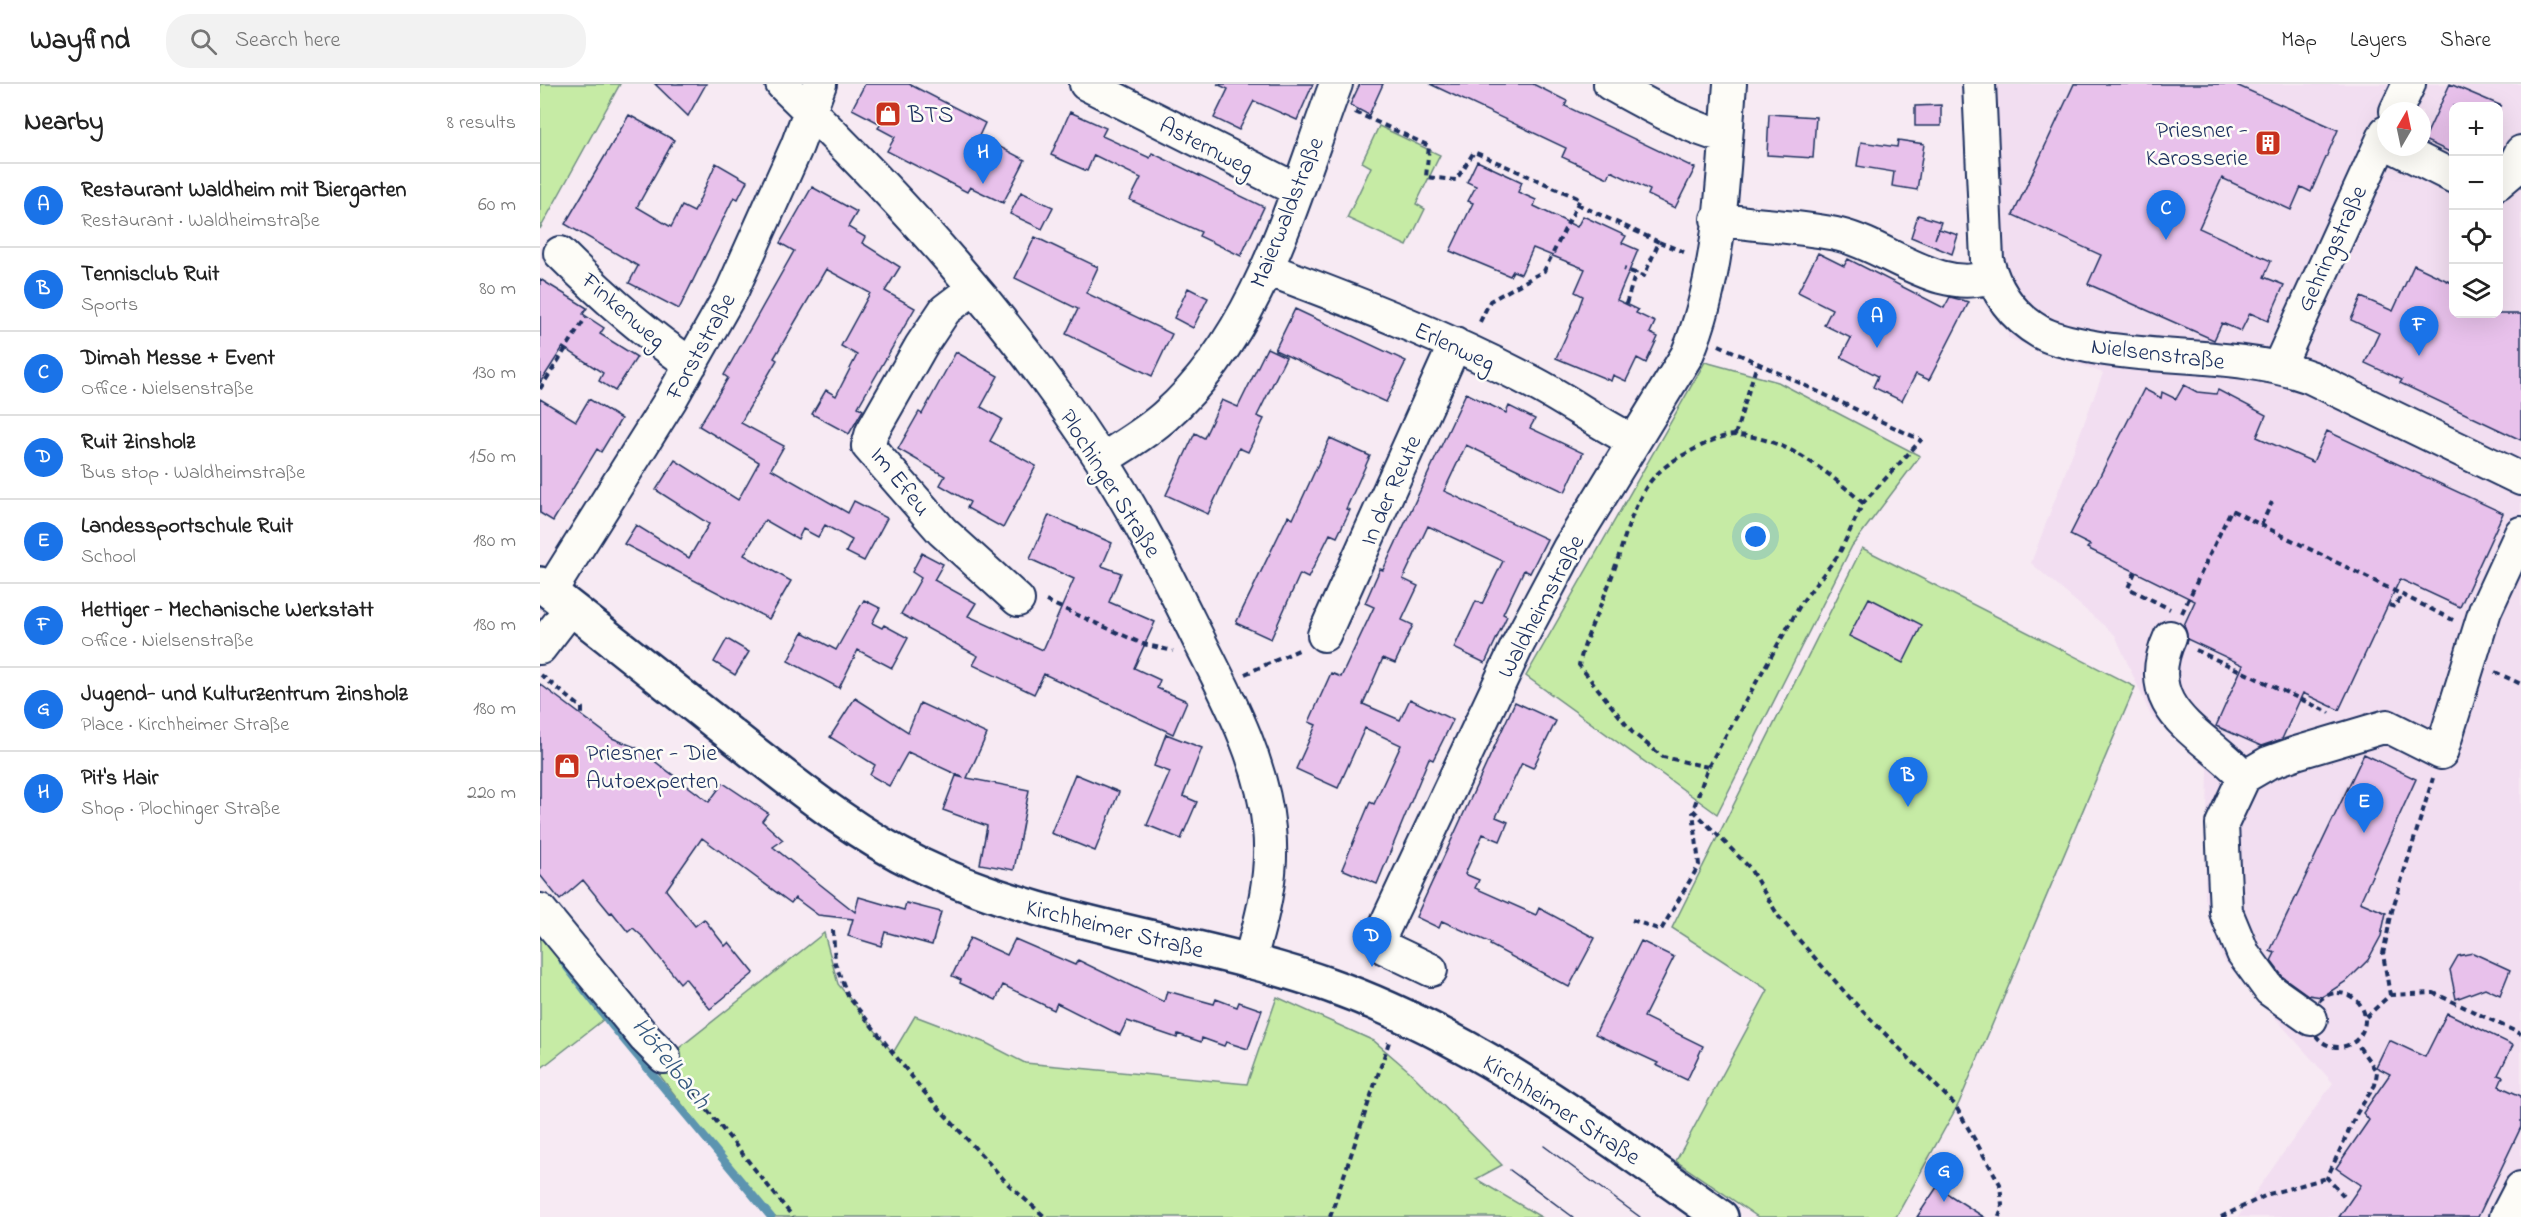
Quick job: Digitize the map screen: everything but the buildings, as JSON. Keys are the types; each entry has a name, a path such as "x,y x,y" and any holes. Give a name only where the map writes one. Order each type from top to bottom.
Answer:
{"main road":[{"name":"Kirchheimer Straße","path":"553,595 818,802 854,828 914,862 984,892 1022,905 1249,962 1359,996 1463,1045 1543,1094 1721,1217"}],"street":[{"name":"Plochinger Straße","path":"782,84 815,98 906,211 974,288 1034,364 1102,460 1162,562 1222,684 1261,786 1270,830 1270,852 1265,901 1249,962"},
{"name":"Asternweg","path":"1086,84 1297,190"},
{"path":"1610,84 1707,132 1725,136"},
{"name":"Waldheimstraße","path":"1431,970 1385,948 1381,940 1382,933 1518,644 1569,548 1687,355 1695,336 1714,257 1730,84"},
{"name":"Nielsenstraße","path":"1978,84 1986,243 1992,276 2012,308 2039,331 2051,338 2146,355 2278,366 2310,377 2521,478"},
{"path":"2400,102 2409,84"},
{"name":"Maierwaldstraße","path":"1102,460 1165,416 1183,399 1221,351 1267,269 1333,92"},
{"name":"Forststraße","path":"540,648 553,595 732,291 815,98"},
{"path":"2503,179 2511,172 2521,152"},
{"name":"Gehringstraße","path":"2278,366 2380,156"},
{"path":"2415,156 2449,174"},
{"path":"1718,219 1839,235 1947,278 1979,281 1992,276"},
{"name":"Finkenweg","path":"560,253 601,292 672,352 691,364"},
{"name":"Erlenweg","path":"1267,269 1372,308 1461,347 1540,386 1634,441"},
{"name":"Im Efeu","path":"974,288 945,310 921,346 872,432 868,446 942,531 1018,600"},
{"name":"In der Reute","path":"1324,635 1461,347"},
{"path":"2311,1019 2270,990 2243,953 2226,912 2222,824 2244,777 2268,763 2387,726 2441,753 2485,611 2521,533"},
{"path":"2176,626 2165,649 2161,674 2171,709 2183,725 2231,763 2244,777"},
{"path":"540,910 645,1038 664,1057"},
{"path":"2506,1217 2521,1188"}],"path":[{"path":"1333,92 1429,146 1426,177 1456,180 1474,152 1580,199 1544,271 1491,301 1461,347"},
{"path":"1577,204 1659,243 1644,276 1624,269"},
{"path":"1626,304 1636,272"},
{"path":"540,390 601,292"},
{"path":"1632,920 1661,930 1699,865 1693,810 1708,767 1803,602 1839,554 1863,503 1921,440 1712,341 1695,336"},
{"path":"1735,435 1758,364"},
{"path":"1708,767 1663,757 1632,732 1579,665 1586,635 1609,583 1625,532 1648,485 1671,461 1708,442 1735,435 1771,442 1825,469 1863,503"},
{"path":"2261,525 2272,502"},
{"path":"2176,626 2231,510 2478,633"},
{"path":"2135,572 2128,588 2176,626 2367,732"},
{"path":"2389,605 2394,607 2401,594"},
{"path":"1018,600 1046,601 1143,644 1175,651 1202,646"},
{"path":"1222,684 1294,653 1324,635"},
{"path":"540,675 582,708 582,716"},
{"path":"2390,995 2383,954 2392,911 2441,753"},
{"path":"1693,810 1749,867 1779,917 1850,998 1955,1105 2000,1184 2002,1205 1999,1217"},
{"path":"833,930 835,963 848,996 924,1092 1010,1185 1046,1217"},
{"path":"2366,1017 2390,995 2434,993 2521,1034"},
{"path":"1329,1217 1392,1034"},
{"path":"2221,1217 2269,1194 2327,1178 2357,1113 2375,1085 2377,1072 2355,1041"},
{"path":"684,1081 793,1217"},
{"path":"2327,1178 2344,1196"}],"shaded area":[{"path":"1996,84 2521,84 2521,1217 2238,1217 2333,1083 2222,958 2205,898 2208,769 2151,716 2115,635 2031,563 2103,373 2008,338"}],"green space":[{"path":"540,84 620,84 540,229"},
{"path":"1379,126 1440,155 1416,204 1425,209 1407,246 1347,218 1371,167 1362,162"},
{"path":"1705,362 1778,382 1920,456 1852,546 1717,814 1526,676"},
{"path":"1862,548 2135,687 1959,1103 1896,1217 1758,1217 1676,1161 1768,990 1672,928"},
{"path":"824,933 838,984 893,1053 915,1016 986,1043 1025,1063 1247,1084 1277,997 1374,1041 1409,1071 1502,1165 1476,1179 1541,1217 769,1217 654,1068"},
{"path":"540,935 608,1016 540,1069"}],"waterway":[{"name":"Höfelbach","path":"563,962 613,1027 771,1217"}],"tram line":[{"path":"1544,1146 1640,1217"},
{"path":"1510,1170 1573,1217"}],"place":[{"name":"BTS","path":"888,114"},
{"name":"Priesner - Karosserie","path":"2268,143"},
{"name":"Pit's Hair","path":"983,184"},
{"name":"Dimah Messe + Event","path":"2166,240"},
{"name":"Restaurant Waldheim mit Biergarten","path":"1877,348"},
{"name":"Hettiger - Mechanische Werkstatt","path":"2419,356"},
{"name":"Priesner - Die Autoexperten","path":"567,766"},
{"name":"Tennisclub Ruit","path":"1908,807"},
{"name":"Landessportschule Ruit","path":"2364,833"},
{"name":"Ruit Zinsholz","path":"1372,967"},
{"name":"Jugend- und Kulturzentrum Zinsholz","path":"1944,1202"}]}
